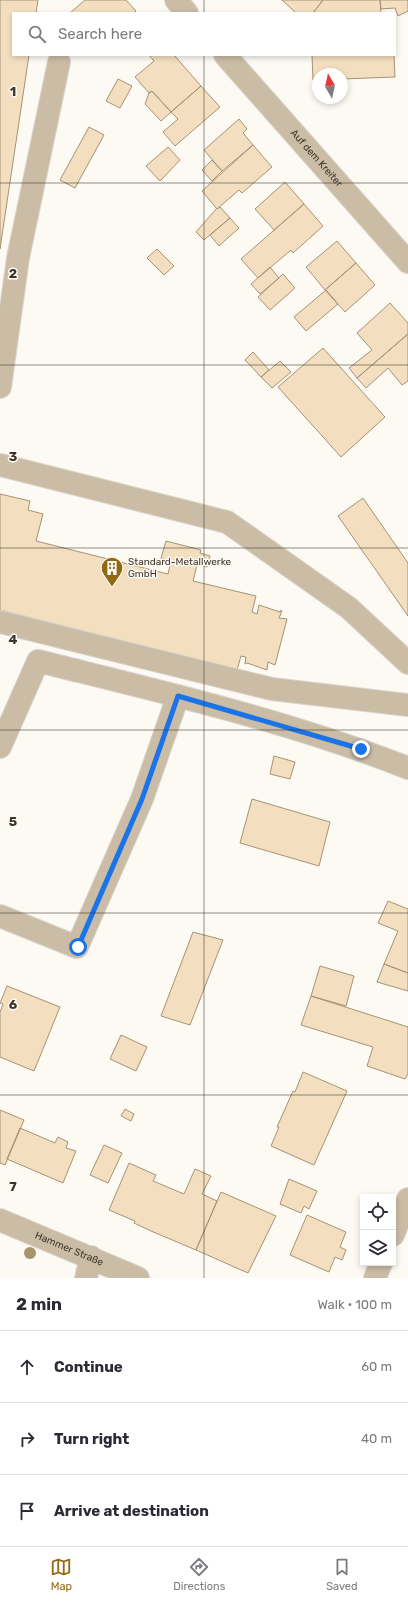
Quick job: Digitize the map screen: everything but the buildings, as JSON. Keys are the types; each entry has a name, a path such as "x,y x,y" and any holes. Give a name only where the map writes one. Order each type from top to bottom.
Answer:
{"street":[{"path":"176,0 187,12"},
{"name":"Auf dem Kreiter","path":"226,56 408,262"},
{"path":"0,387 18,258 59,62"},
{"path":"0,464 227,522 349,608 408,663"},
{"path":"0,622 272,689 408,705"},
{"path":"0,747 38,661 178,696 361,749 408,768"},
{"path":"0,916 78,947 142,799 178,696"},
{"path":"395,1230 408,1199"},
{"name":"Hammer Straße","path":"0,1220 89,1268 138,1278"},
{"path":"375,1278 381,1266"}],"place":[{"name":"Standard-Metallwerke GmbH","path":"112,588"}],"route":[{"path":"78,947 142,799 178,696 361,749"}]}
